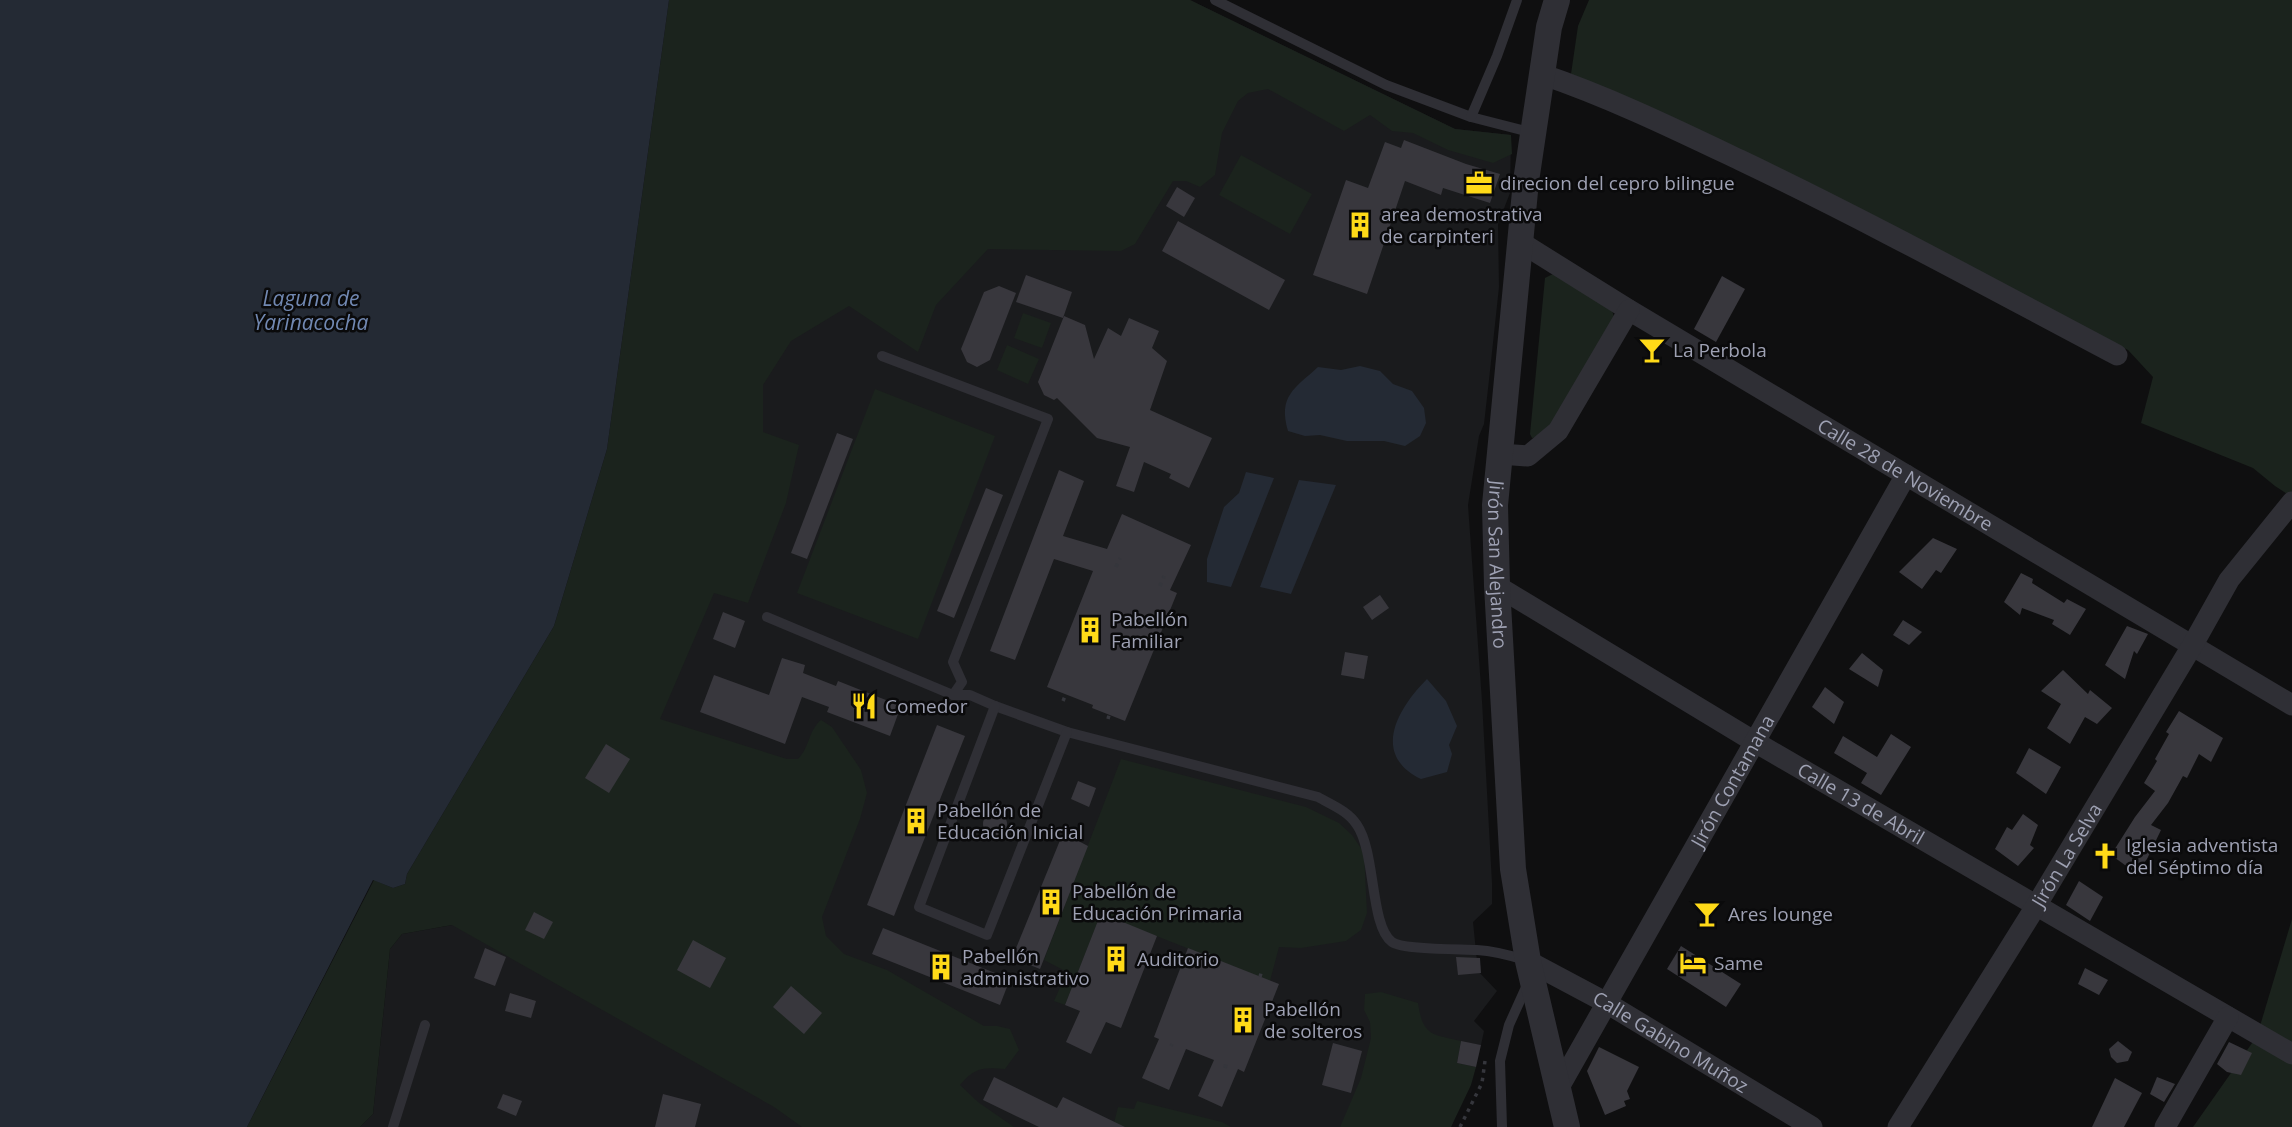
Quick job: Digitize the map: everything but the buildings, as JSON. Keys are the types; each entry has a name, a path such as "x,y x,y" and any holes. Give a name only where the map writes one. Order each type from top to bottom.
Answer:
{"street":[{"name":"Jirón San Alejandro","path":"1557,0 1549,27 1526,181 1495,505 1513,869 1530,968 1567,1127"},
{"path":"1541,74 1581,88 1666,125 1799,188 2118,355"},
{"name":"Calle 28 de Noviembre","path":"1520,242 1629,310 2292,705"},
{"path":"1500,454 1528,456 1558,432 1629,310"},
{"name":"Jirón Contamana","path":"1558,1089 1906,475"},
{"name":"Jirón La Selva","path":"1898,1127 2036,906 2229,580 2292,502"},
{"name":"Calle 13 de Abril","path":"1497,586 1755,742 2292,1054"},
{"name":"Calle Gabino Muñoz","path":"1530,968 1605,1002 1812,1127"},
{"path":"2165,1127 2228,1017"}],"lane":[{"path":"1214,0 1386,85 1471,117 1533,133"},
{"path":"1471,117 1517,0"},
{"path":"882,356 1048,419 953,662 962,682 953,695"},
{"path":"768,617 953,695 970,695 1067,732 1318,797 1346,813 1358,826 1365,843 1381,929 1393,943 1409,947 1479,950 1530,968 1509,1025 1500,1061 1502,1127"},
{"path":"995,706 919,907 987,935 1067,732"},
{"path":"393,1127 425,1025"}],"path":[{"path":"1116,567 1120,558"},
{"path":"1160,586 1164,576"},
{"path":"1063,701 1066,694"},
{"path":"1460,1127 1482,1083 1485,1059"}],"shaded area":[{"path":"669,0 1190,0 1455,129 1511,135 1512,154 1493,163 1448,150 1413,133 1392,131 1370,115 1344,131 1268,89 1248,93 1238,101 1222,133 1215,175 1200,187 1186,181 1173,181 1135,244 1121,251 988,249 936,305 918,352 849,306 791,341 763,385 763,432 799,445 786,503 748,603 714,593 660,719 787,759 798,759 821,720 832,727 861,770 867,793 860,819 822,917 826,936 844,954 887,970 984,1026 1010,1029 1019,1050 1005,1069 980,1070 960,1085 978,1102 1014,1127 802,1127 774,1107 452,925 402,934 390,949 373,1114 360,1127 247,1127 374,880 393,888 405,884 407,874 554,626 607,449"},
{"path":"688,0 1190,0 1455,129 1511,135 1510,193 1498,224 1499,287 1484,424 1479,436 1468,505 1492,883 1492,904 1473,922 1478,971 1497,991 1474,1021 1484,1031 1481,1045 1461,1042 1457,1063 1476,1067 1451,1127 360,1127 373,1114 390,949 402,934 452,925 549,721 690,192 677,29"},
{"path":"1589,0 2292,0 2292,497 2253,468 2141,423 2153,377 2128,350 1963,263 1571,74 1578,26"},
{"path":"1241,155 1312,194 1290,234 1219,195"},
{"path":"1553,274 1611,307 1614,317 1556,422 1538,437 1532,438 1530,434 1545,278"},
{"path":"1023,313 1051,323 1042,348 1014,338"},
{"path":"1007,345 1039,359 1028,384 997,370"},
{"path":"875,389 995,436 918,639 797,593"},
{"path":"1121,759 1306,807 1339,823 1352,835 1364,853 1367,913 1361,930 1346,941 1301,948 1279,947 1270,981 1101,914 1065,1005 1054,1001 1067,972 1044,960"},
{"path":"2292,919 2292,1127 2193,1127 2257,1036"},
{"path":"1381,992 1418,1003 1423,1022 1430,1032 1461,1041 1457,1063 1476,1067 1471,1085 1451,1127 1340,1127 1361,1078 1371,1038 1370,1022 1364,1010 1365,994"},
{"path":"1137,1101 1222,1122 1231,1127 1113,1127 1118,1107 1134,1109"}],"water":[{"name":"Laguna de Yarinacocha","path":"0,0 669,0 607,449 554,626 407,874 405,884 393,888 373,880 247,1127 0,1127"},
{"path":"1360,366 1380,371 1393,384 1412,391 1424,408 1426,423 1420,436 1405,446 1384,441 1347,441 1320,435 1305,436 1288,431 1285,419 1287,401 1302,381 1318,367 1341,370"},
{"path":"1246,472 1274,478 1231,587 1207,582 1207,559 1224,507 1239,493"},
{"path":"1299,480 1336,485 1291,594 1260,587"},
{"path":"1427,679 1446,701 1457,726 1449,745 1452,754 1447,772 1421,779 1406,769 1397,757 1393,745 1399,717"}],"place":[{"name":"direcion del cepro bilingue","path":"1479,183"},
{"name":"area demostrativa de carpinteri","path":"1360,225"},
{"name":"La Perbola","path":"1652,350"},
{"name":"Pabellón Familiar","path":"1090,630"},
{"name":"Comedor","path":"864,706"},
{"name":"Pabellón de Educación Inicial","path":"916,821"},
{"name":"Iglesia adventista del Séptimo día","path":"2105,856"},
{"name":"Pabellón de Educación Primaria","path":"1051,902"},
{"name":"Ares lounge","path":"1707,914"},
{"name":"Auditorio","path":"1116,959"},
{"name":"Same","path":"1693,963"},
{"name":"Pabellón administrativo","path":"941,967"},
{"name":"Pabellón de solteros","path":"1243,1020"}]}
